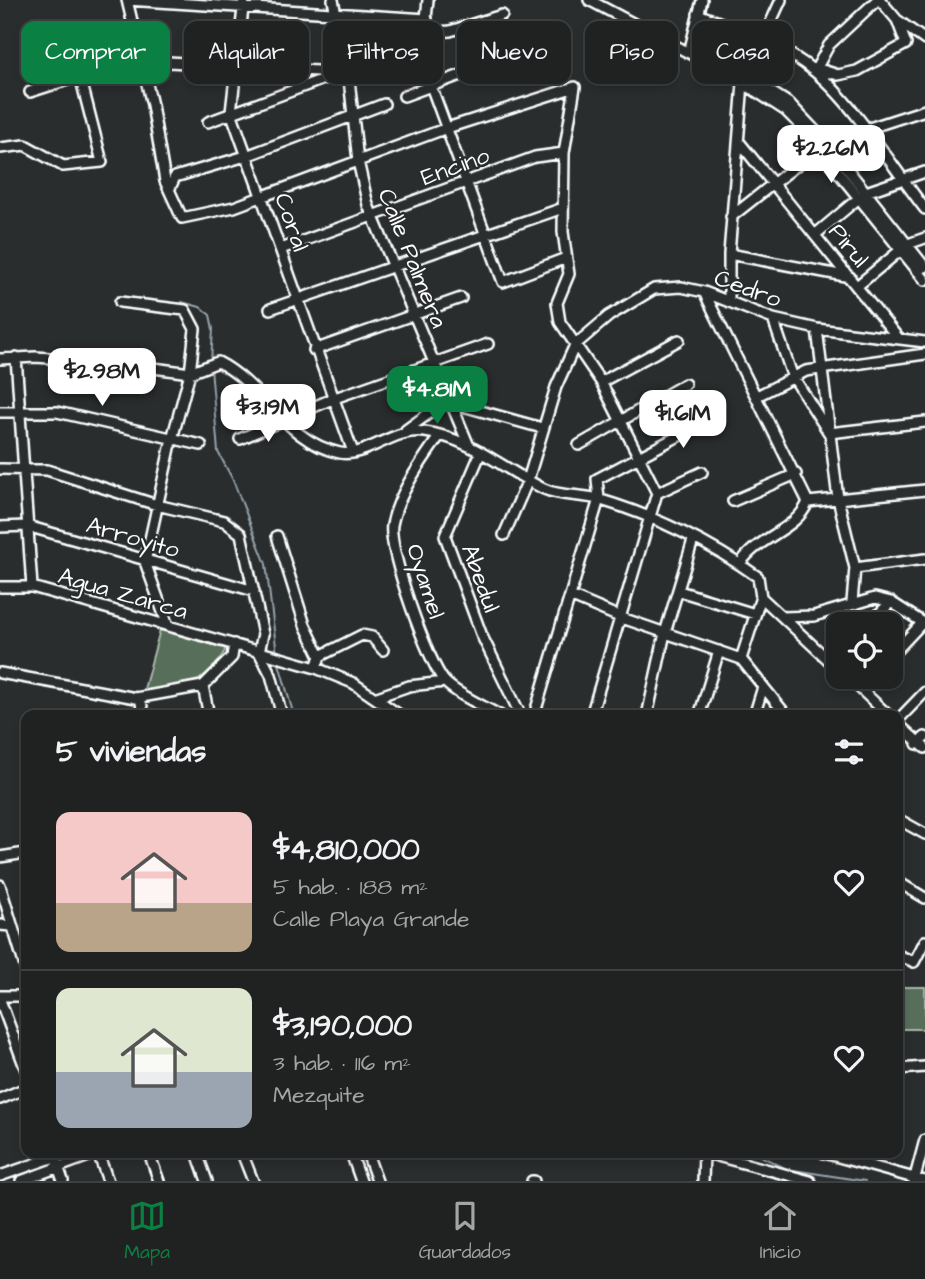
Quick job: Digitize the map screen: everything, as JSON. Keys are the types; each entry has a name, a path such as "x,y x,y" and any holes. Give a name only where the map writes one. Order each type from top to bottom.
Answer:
{"street":[{"path":"132,21 127,0 243,3 427,19 428,0"},
{"name":"Calle Palmera","path":"333,0 338,21"},
{"path":"589,0 692,54"},
{"path":"689,53 702,0"},
{"path":"772,21 781,0"},
{"path":"815,70 830,45 879,0 897,20 925,40"},
{"name":"Coral","path":"241,21 243,3"},
{"path":"698,14 716,21"},
{"path":"443,32 502,15"},
{"path":"793,57 815,70 838,75 857,71 906,44 897,20"},
{"path":"815,70 925,209"},
{"path":"404,96 457,77"},
{"path":"208,122 323,78"},
{"path":"30,92 55,84"},
{"path":"0,148 25,145 63,166 102,162 82,84"},
{"path":"146,84 162,168 182,218 234,207 447,128 575,87 564,153 563,208 569,274 557,303 560,321 601,382 657,493 593,710"},
{"name":"Coral","path":"234,84 232,112 314,350 353,452"},
{"name":"Calle Palmera","path":"350,84 358,161 372,216 469,446"},
{"path":"429,84 503,282 566,258"},
{"path":"729,302 731,217 744,84"},
{"path":"752,84 790,104 905,247 925,267"},
{"path":"169,190 175,177 249,155 384,104"},
{"path":"731,217 823,144 925,110"},
{"name":"Pirul","path":"740,143 899,339"},
{"name":"Encino","path":"281,249 535,158 564,153"},
{"path":"816,234 863,195 925,172"},
{"path":"270,309 483,233 563,208"},
{"path":"857,286 905,247 925,238"},
{"path":"905,247 925,280"},
{"path":"729,254 850,277"},
{"name":"Cedro","path":"504,535 528,480 542,428 575,345 609,316 654,289 681,287 704,292 773,319 817,329 925,342"},
{"path":"704,292 808,502 803,514 749,549 740,564"},
{"path":"314,350 461,298"},
{"path":"120,302 185,310 195,329 190,373 156,505 145,562 167,626"},
{"path":"773,319 792,375 829,433"},
{"path":"817,329 838,499 855,568 852,602"},
{"path":"601,382 679,340"},
{"path":"240,439 332,400 488,344"},
{"path":"757,396 792,375 821,368 925,354"},
{"path":"16,357 22,412 23,468 32,587"},
{"path":"0,359 16,357 110,362 190,373 218,362 247,383 284,422 309,442 342,454 406,430 451,400 542,428"},
{"path":"579,445 685,384"},
{"path":"0,412 57,412 201,445"},
{"path":"536,710 599,499 597,479 713,418"},
{"path":"829,433 925,422"},
{"path":"406,430 440,435 469,446 547,491 599,499 649,517 740,564 758,577 761,597 741,659"},
{"name":"Oyamel","path":"440,435 404,496 392,525 392,543 420,628 445,682"},
{"name":"Abedul","path":"481,452 445,536 482,636 518,710"},
{"path":"0,469 47,470 156,505 224,522 241,534 263,634 263,654 280,710"},
{"path":"657,493 702,472"},
{"path":"733,500 796,474"},
{"path":"808,502 925,489"},
{"name":"Arroyito","path":"0,527 27,526 145,562 254,591"},
{"path":"277,536 304,625 320,656"},
{"path":"649,710 666,633 693,540"},
{"path":"855,568 925,559"},
{"name":"Agua Zarca","path":"0,587 32,587 263,654"},
{"path":"679,591 755,614"},
{"path":"570,596 622,618 741,659 782,710"},
{"path":"761,597 826,658"},
{"path":"783,617 814,616 852,602 875,598 891,602 924,623 903,644"},
{"path":"881,612 891,602"},
{"path":"316,668 320,656 362,635 372,637 383,650"},
{"path":"0,673 140,698 203,686 232,657 234,644"},
{"path":"701,710 719,651"},
{"path":"263,654 316,668 353,683 393,710"},
{"path":"377,697 409,687 445,682 491,710"},
{"path":"203,686 208,710"},
{"path":"756,710 763,687"},
{"path":"861,689 883,710"},
{"path":"903,716 925,692"},
{"path":"140,698 143,710"},
{"path":"903,727 921,746 925,737"},
{"path":"903,822 925,834"},
{"path":"0,857 21,854"},
{"path":"0,885 21,955"},
{"path":"903,885 925,898"},
{"path":"0,925 11,926"},
{"path":"903,957 914,961 925,941"},
{"path":"21,996 0,998 4,1026 21,1060"},
{"path":"903,1069 925,1067"},
{"path":"0,1098 21,1090"},
{"path":"914,1180 925,1140"},
{"path":"0,1176 46,1158"},
{"path":"55,1158 63,1181"},
{"path":"22,1181 84,1158"},
{"path":"99,1158 108,1181"},
{"path":"151,1158 159,1181"},
{"path":"199,1158 207,1181"},
{"path":"244,1158 253,1181"},
{"path":"353,1158 361,1181"},
{"path":"369,1158 377,1181"},
{"path":"703,1181 705,1158"},
{"path":"724,1158 810,1181"},
{"path":"841,1158 925,1181"}],"green space":[{"path":"160,630 226,648 219,662 199,680 143,693"},
{"path":"903,987 925,987 925,1029 903,1029"}],"waterway":[{"path":"182,302 200,307 210,315 213,329 211,362"},
{"path":"211,367 218,452 233,480 266,564 277,655"},
{"path":"278,660 292,710"},
{"path":"764,1158 787,1169 865,1181"}]}
